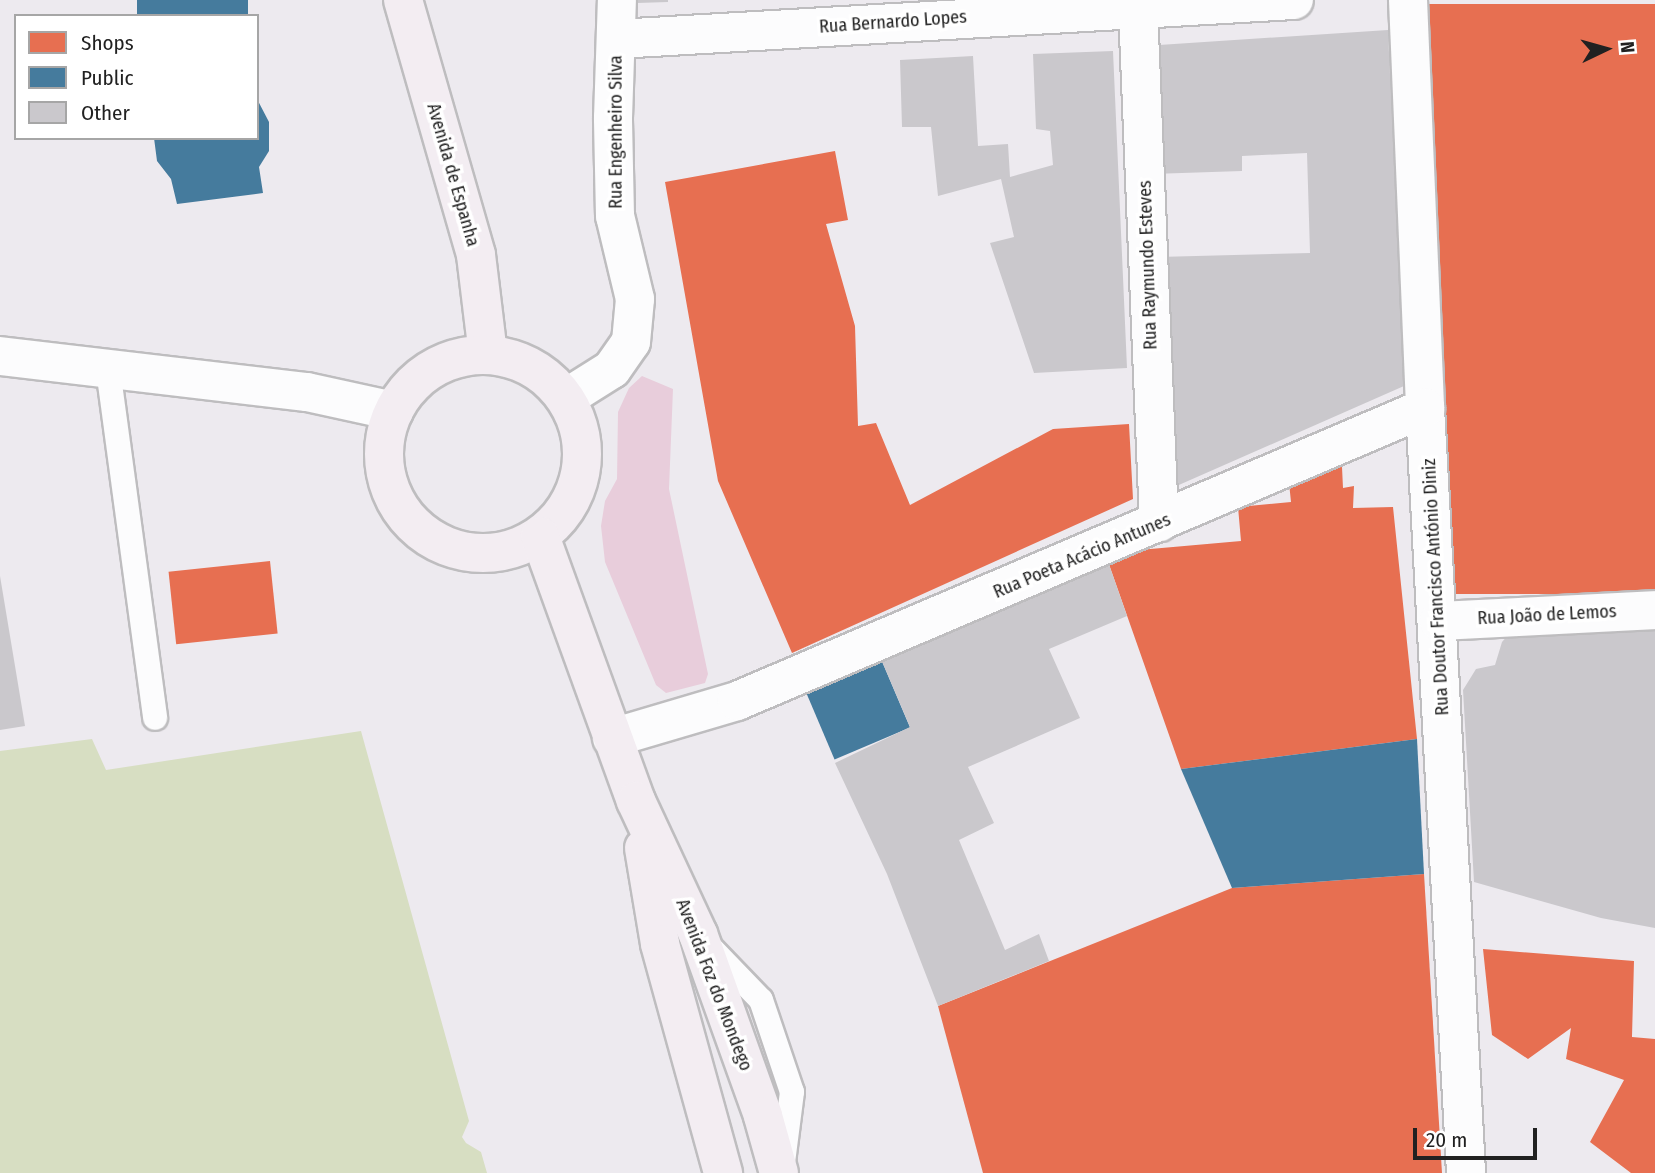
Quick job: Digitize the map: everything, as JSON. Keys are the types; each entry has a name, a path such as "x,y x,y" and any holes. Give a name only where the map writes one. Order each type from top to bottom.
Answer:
{"main road":[{"name":"Avenida de Espanha","path":"403,0 476,255 488,354"},
{"path":"488,354 518,360 545,375 566,398 579,426 583,457 577,487 562,514 540,536 513,549 482,554 448,547 419,530 399,506 387,478 384,447 394,411 406,390 429,370 451,359 488,354"},
{"name":"Avenida Foz do Mondego","path":"540,536 636,801 698,934 781,1173"},
{"name":"Avenida Foz do Mondego","path":"636,801 660,944 723,1173"}],"street":[{"name":"Rua Engenheiro Silva","path":"566,398 612,369 631,342 635,299 615,216 617,0"},
{"name":"Rua Bernardo Lopes","path":"617,39 1294,0"},
{"name":"Rua Doutor Francisco António Diniz","path":"1408,0 1425,408 1439,621 1466,1173"},
{"name":"Rua Raymundo Esteves","path":"1138,8 1159,523"},
{"path":"0,356 307,392 394,411"},
{"name":"Rua Poeta Acácio Antunes","path":"612,738 737,701 1425,408"},
{"name":"Rua João de Lemos","path":"1439,621 1655,610"}],"lane":[{"path":"108,369 155,718"}],"shaded area":[{"path":"642,376 673,389 669,489 708,674 705,683 666,693 656,685 605,562 601,526 605,501 617,479 618,412 629,388"},
{"path":"361,731 469,1121 462,1137 466,1143 481,1152 487,1173 0,1173 0,751 92,739 106,770"}],"building: Shops":[{"path":"1429,4 1655,4 1655,594 1429,594"},
{"path":"835,151 848,220 826,224 855,326 858,426 876,423 910,505 1053,429 1129,424 1133,499 792,653 718,481 665,182"},
{"path":"1342,467 1343,488 1354,486 1353,508 1393,507 1417,739 1181,769 1105,553 1241,541 1238,507 1291,502 1288,473"},
{"path":"270,561 278,634 176,644 169,572"},
{"path":"1424,874 1442,1173 983,1173 938,1006 1232,888"},
{"path":"1483,949 1634,961 1632,1037 1655,1039 1655,1173 1631,1173 1590,1142 1624,1080 1566,1059 1571,1028 1528,1059 1492,1035"}],"building: Public":[{"path":"137,0 248,0 248,14 137,14"},
{"path":"259,103 269,122 269,151 259,167 263,193 177,204 171,179 157,161 154,140 259,140"},
{"path":"878,652 910,727 835,760 803,684"},
{"path":"1417,739 1424,874 1232,888 1181,769"}],"building: Other":[{"path":"637,0 668,0 668,2 637,3"},
{"path":"1388,30 1404,386 1172,488 1158,257 1310,253 1307,153 1242,156 1242,171 1152,174 1144,46"},
{"path":"1113,51 1127,368 1034,373 990,243 1014,237 1001,179 938,196 931,127 902,127 900,60 973,56 978,146 1008,144 1010,177 1053,165 1050,131 1036,129 1033,54"},
{"path":"1105,553 1127,616 1049,649 1080,718 968,767 994,823 959,840 1005,950 1039,934 1049,961 938,1006 887,874 835,763 910,727 878,652"},
{"path":"0,576 25,726 0,730"},
{"path":"1516,626 1655,626 1655,928 1601,918 1474,882 1463,690 1476,669 1495,665 1502,642"}]}
